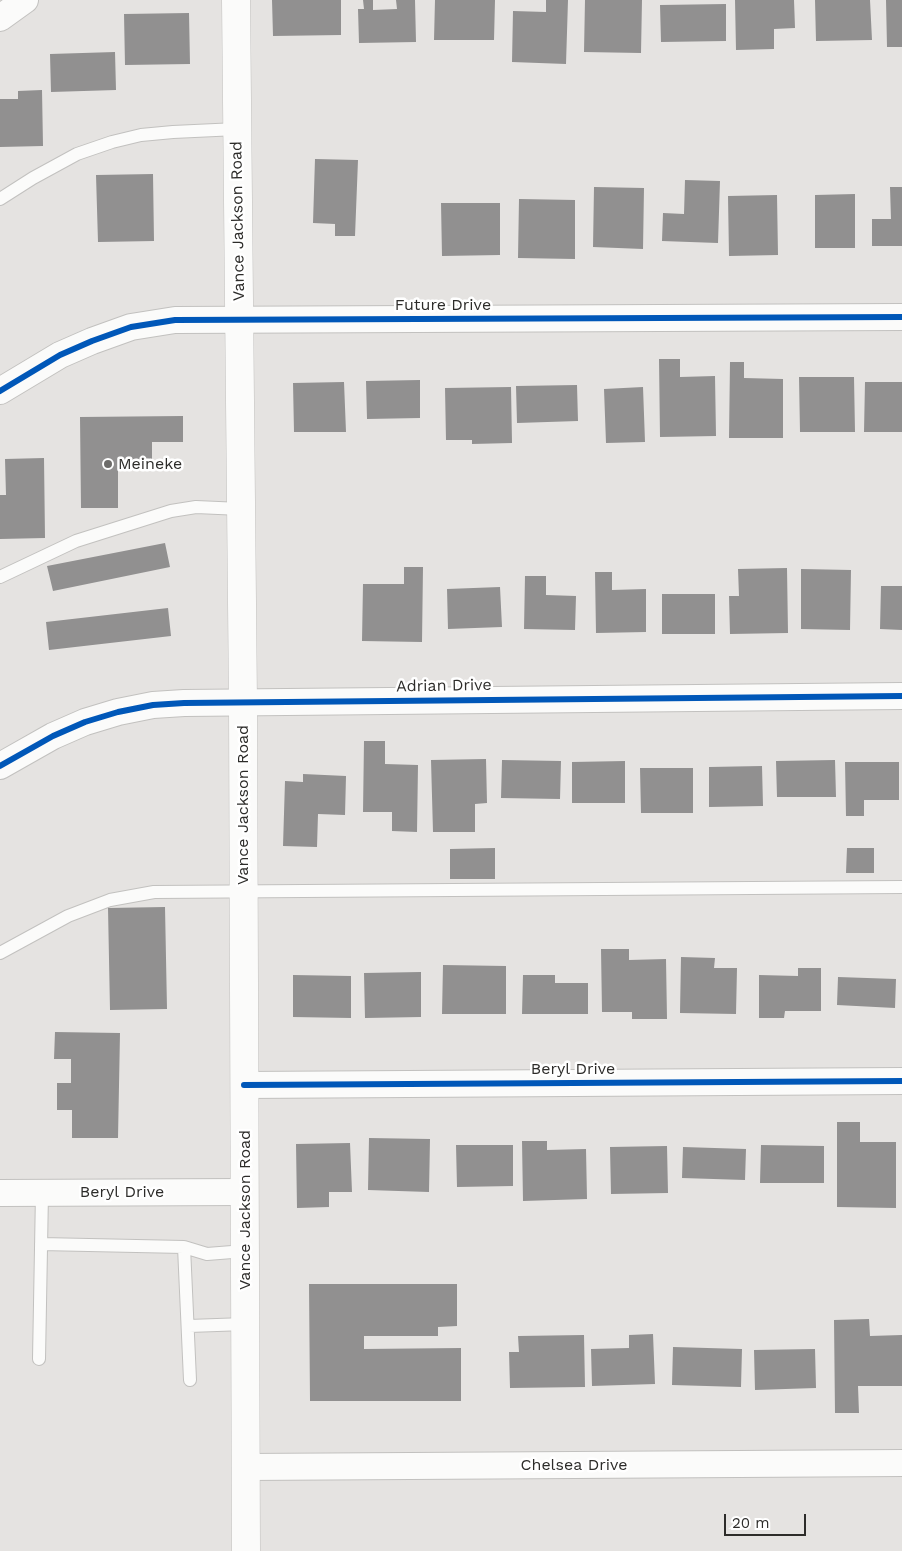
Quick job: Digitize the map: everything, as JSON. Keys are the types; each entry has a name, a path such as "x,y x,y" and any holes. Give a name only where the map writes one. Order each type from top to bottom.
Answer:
{"main road":[{"name":"Vance Jackson Road","path":"236,0 243,702 246,1551"}],"street":[{"path":"0,18 25,0"},
{"name":"Future Drive","path":"0,391 60,355 131,327 176,320 902,317"},
{"name":"Adrian Drive","path":"0,766 53,736 85,722 118,712 153,705 243,702 902,696"},
{"name":"Beryl Drive","path":"244,1085 902,1081"},
{"name":"Beryl Drive","path":"0,1193 245,1192"},
{"name":"Chelsea Drive","path":"246,1468 902,1463"}],"lane":[{"path":"0,199 77,154 112,142 141,135 237,129"},
{"path":"0,577 76,541 171,511 196,507 241,508"},
{"path":"0,953 68,916 110,900 154,892 902,887"},
{"path":"39,1360 42,1193"},
{"path":"41,1244 184,1247 207,1254 245,1252"},
{"path":"184,1247 190,1380"},
{"path":"189,1326 245,1324"}],"building":[{"path":"272,0 341,0 341,35 273,36"},
{"path":"363,0 373,0 373,10 397,9 396,0 415,0 416,42 359,43 358,9 364,9"},
{"path":"435,0 495,0 494,40 434,40"},
{"path":"546,0 568,0 566,64 512,62 513,11 546,12"},
{"path":"585,0 642,0 641,53 584,52"},
{"path":"735,0 794,0 795,28 774,29 774,49 736,50"},
{"path":"815,0 870,0 872,40 816,41"},
{"path":"886,0 902,0 902,47 887,47"},
{"path":"726,4 726,41 661,42 660,5"},
{"path":"189,13 190,64 125,65 124,14"},
{"path":"115,52 116,90 51,92 50,54"},
{"path":"42,90 43,146 0,147 0,99 18,99 18,91"},
{"path":"315,159 358,160 355,236 335,236 335,224 313,223"},
{"path":"153,174 154,241 98,242 96,175"},
{"path":"685,180 720,181 718,243 662,241 663,213 684,214"},
{"path":"594,187 644,188 643,249 593,247"},
{"path":"890,187 902,187 902,246 872,246 872,219 891,219"},
{"path":"855,194 855,248 815,248 815,195"},
{"path":"777,195 778,255 729,256 728,196"},
{"path":"519,199 575,200 575,259 518,258"},
{"path":"441,203 500,203 500,255 442,256"},
{"path":"659,359 680,359 680,377 715,376 716,436 660,437"},
{"path":"730,362 744,362 744,378 783,379 783,438 729,438"},
{"path":"799,377 854,377 855,432 800,432"},
{"path":"420,380 420,418 367,419 366,381"},
{"path":"344,382 346,432 294,432 293,383"},
{"path":"865,382 902,382 902,432 864,432"},
{"path":"577,385 578,421 517,423 516,386"},
{"path":"511,387 512,443 472,444 472,440 446,440 445,388"},
{"path":"643,387 645,442 606,443 604,389"},
{"path":"183,416 183,442 152,442 152,463 118,464 118,508 81,508 80,417"},
{"path":"44,458 45,538 0,539 0,495 6,495 5,459"},
{"path":"165,543 170,567 53,591 47,566"},
{"path":"404,567 423,567 422,642 362,641 363,584 404,584"},
{"path":"787,568 788,633 730,634 729,596 739,596 738,569"},
{"path":"801,569 851,570 850,630 801,629"},
{"path":"595,572 612,572 612,590 646,589 646,632 596,633"},
{"path":"525,576 546,576 546,595 576,596 575,630 524,629"},
{"path":"881,586 902,586 902,630 880,629"},
{"path":"500,587 502,627 448,629 447,589"},
{"path":"662,594 715,594 715,634 662,634"},
{"path":"168,608 171,636 49,650 46,622"},
{"path":"364,741 385,741 385,764 418,765 417,832 392,831 392,812 363,812"},
{"path":"486,759 487,803 475,804 475,832 433,832 431,760"},
{"path":"502,760 561,761 560,799 501,798"},
{"path":"835,760 836,797 777,797 776,761"},
{"path":"625,761 625,803 572,803 572,762"},
{"path":"845,762 899,762 899,800 864,800 864,816 846,816"},
{"path":"762,766 763,806 709,807 709,767"},
{"path":"640,768 693,768 693,813 641,813"},
{"path":"303,774 346,776 345,815 318,814 317,847 283,846 285,781 303,782"},
{"path":"495,848 495,879 450,879 450,849"},
{"path":"847,848 874,848 874,873 846,873"},
{"path":"165,907 167,1009 110,1010 108,908"},
{"path":"601,949 629,949 629,960 666,959 667,1019 632,1019 632,1012 602,1012"},
{"path":"681,957 715,958 714,968 737,968 736,1014 680,1013"},
{"path":"443,965 506,966 506,1014 442,1014"},
{"path":"798,968 821,968 821,1011 785,1011 784,1018 759,1018 759,975 798,976"},
{"path":"421,972 421,1017 365,1018 364,973"},
{"path":"293,975 351,976 351,1018 293,1017"},
{"path":"523,975 555,975 555,983 588,983 588,1014 522,1014"},
{"path":"838,977 896,979 895,1008 837,1005"},
{"path":"55,1032 120,1033 118,1138 72,1138 72,1110 57,1110 57,1083 71,1083 71,1059 54,1059"},
{"path":"837,1122 860,1122 860,1142 896,1142 896,1208 837,1207"},
{"path":"369,1138 430,1139 429,1192 368,1190"},
{"path":"522,1141 547,1141 547,1150 586,1149 587,1199 523,1201"},
{"path":"350,1143 352,1192 329,1192 329,1207 297,1208 296,1144"},
{"path":"456,1145 513,1145 513,1186 457,1187"},
{"path":"761,1145 824,1146 824,1183 760,1183"},
{"path":"667,1146 668,1193 611,1194 610,1147"},
{"path":"683,1147 746,1149 745,1180 682,1178"},
{"path":"309,1284 457,1284 457,1326 438,1327 438,1336 364,1336 364,1349 461,1348 461,1401 310,1401"},
{"path":"869,1319 870,1336 902,1335 902,1386 858,1386 859,1413 835,1413 834,1320"},
{"path":"653,1334 655,1384 592,1386 591,1349 629,1348 629,1335"},
{"path":"584,1335 585,1387 510,1388 509,1352 519,1352 518,1336"},
{"path":"673,1347 742,1349 741,1387 672,1385"},
{"path":"815,1349 816,1388 755,1390 754,1350"}],"cycle path":[{"path":"0,391 60,355 92,341 131,327 175,320 902,317"},
{"path":"0,766 53,736 85,722 118,712 153,705 184,703 902,696"},
{"path":"244,1085 902,1081"}],"place":[{"name":"Meineke","path":"108,464"}]}
